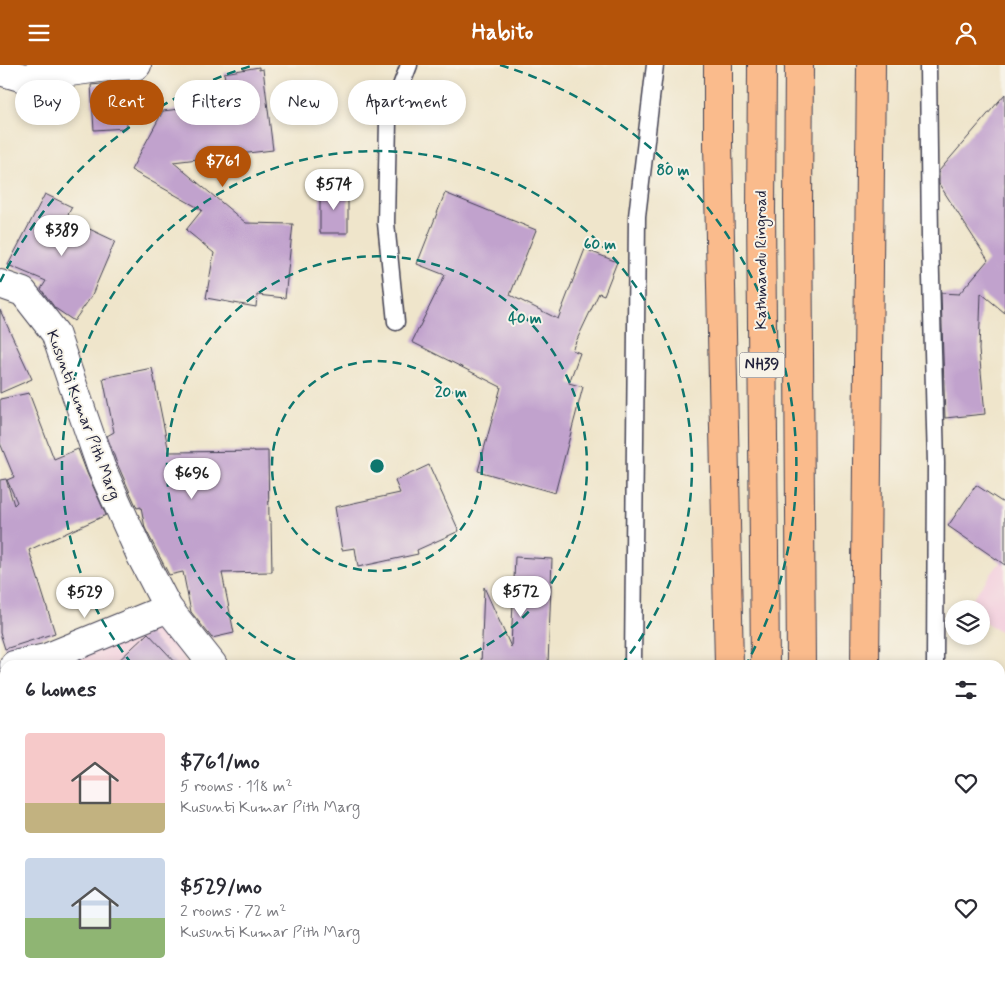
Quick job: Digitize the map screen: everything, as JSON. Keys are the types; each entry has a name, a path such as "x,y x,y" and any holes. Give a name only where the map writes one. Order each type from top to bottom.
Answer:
{"main road":[{"path":"718,65 728,660"},
{"name":"Kathmandu Ringroad","path":"762,65 761,211 765,660"},
{"name":"NH39","path":"799,65 801,660"},
{"path":"865,660 872,65"}],"street":[{"path":"0,71 24,78 115,66 137,65"},
{"name":"Kusunti Kumar Pith Marg","path":"0,284 24,292 55,333 101,467 141,556 168,608 209,660"},
{"path":"34,660 46,657 168,608"}],"lane":[{"path":"396,322 386,223 388,120 409,65"},
{"path":"633,660 637,216 655,65"},
{"path":"928,65 936,463 935,660"}],"shaded area":[{"path":"1005,556 1005,634 990,625 990,600 971,600"},
{"path":"164,623 185,660 65,660"}],"building":[{"path":"259,67 259,70 263,69 273,150 173,162 246,223 293,224 285,298 257,295 256,307 206,298 214,253 186,230 202,210 131,170 155,125 164,125 164,111 174,110 174,125 260,125 260,80 225,80 224,73"},
{"path":"1005,94 1005,313 981,293 979,350 985,414 945,418 941,293 959,294 988,260 939,184 939,171"},
{"path":"94,125 127,125 126,128 94,130"},
{"path":"320,188 348,188 348,233 320,233"},
{"path":"445,193 536,230 510,295 558,319 585,249 617,262 604,295 599,293 572,350 580,353 569,383 583,387 555,493 478,471 501,387 412,342 445,275 417,264"},
{"path":"45,194 72,207 66,218 115,241 91,297 74,321 55,308 41,289 46,281 8,265"},
{"path":"0,310 32,379 0,393"},
{"path":"152,368 169,452 268,451 272,572 222,573 234,633 212,638 191,612 183,572 169,575 145,528 141,507 137,508 107,436 114,432 103,378"},
{"path":"29,393 54,459 78,449 106,515 29,550 55,633 5,649 0,633 0,480 6,479 14,505 17,502 7,480 14,477 0,443 0,399"},
{"path":"429,465 459,531 417,550 418,554 358,567 355,548 342,550 335,507 400,493 395,481"},
{"path":"976,485 1005,504 1005,565 948,526"},
{"path":"515,557 552,559 548,660 481,660 484,587 511,647"},
{"path":"148,633 173,660 119,660"}]}
